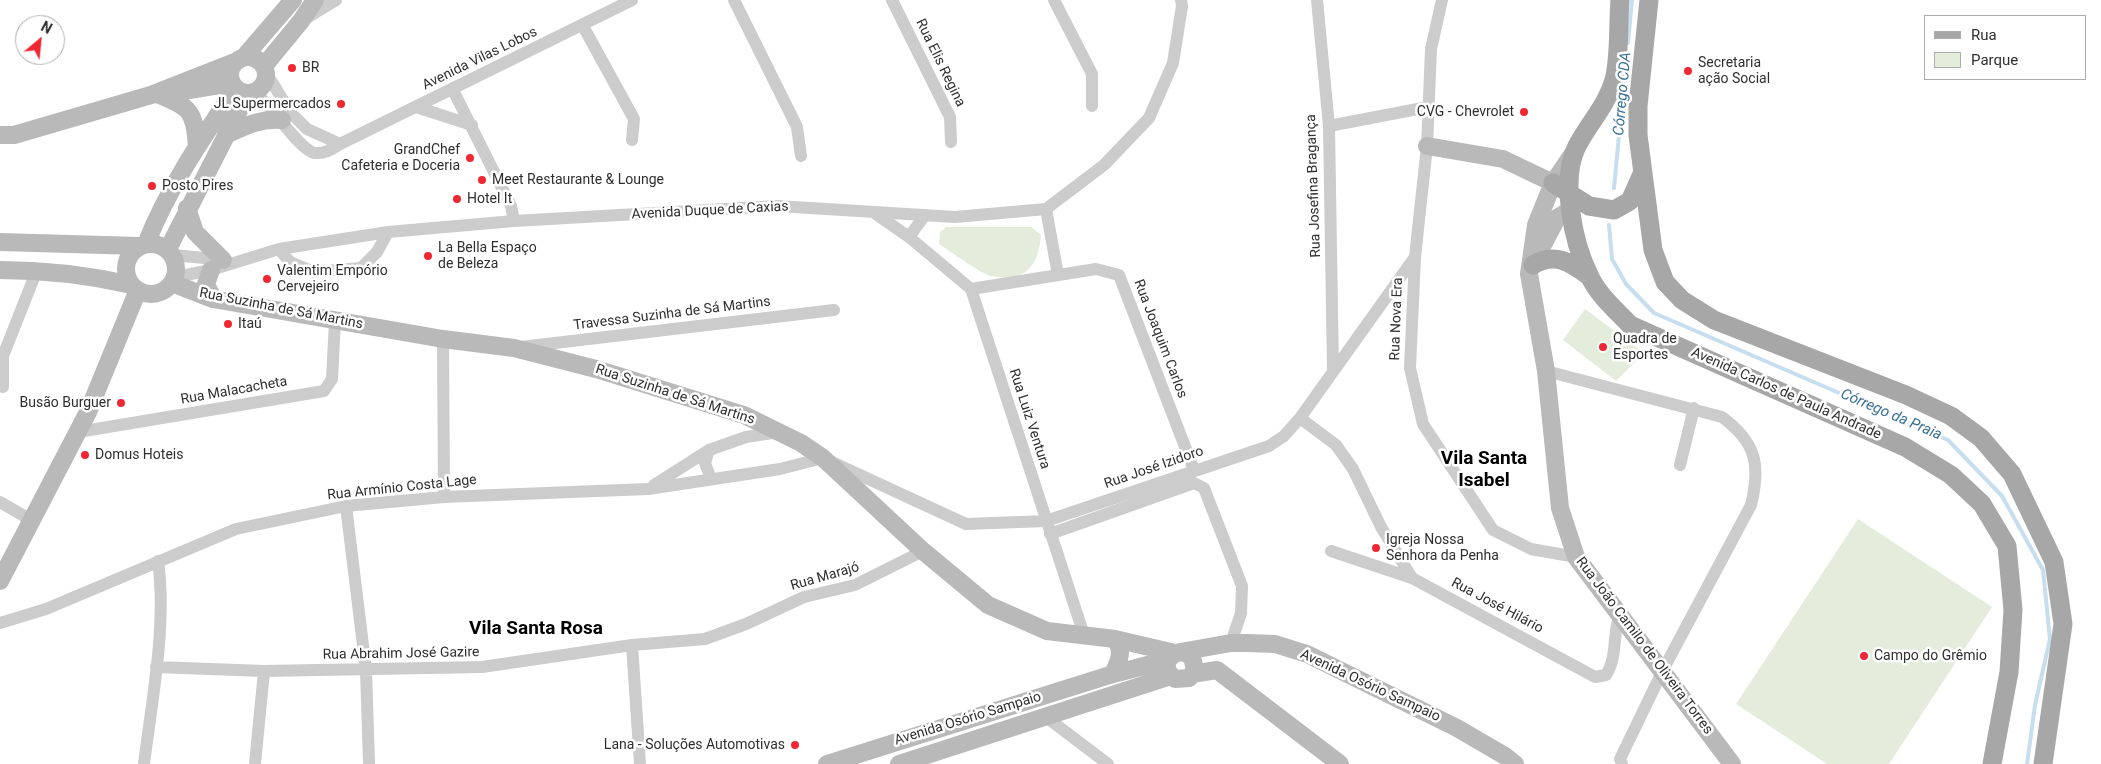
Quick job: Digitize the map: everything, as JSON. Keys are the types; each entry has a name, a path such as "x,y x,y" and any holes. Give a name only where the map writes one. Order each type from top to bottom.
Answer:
{"main road":[{"name":"Avenida Carlos de Paula Andrade","path":"1620,0 1614,78 1606,102 1577,147 1570,172 1577,203 1575,236 1589,276 1602,296 1630,325 1905,447 1951,475 1982,504 2007,546 2013,610 2009,672 1992,764"},
{"path":"1649,0 1638,106 1642,174 1653,250 1665,282 1682,300 1714,320 1906,395 1951,416 1981,438 2012,474 2054,562 2063,624 2043,764"},
{"path":"1553,183 1577,203 1614,210 1630,201 1642,174"},
{"path":"1531,270 1545,260 1562,258 1589,276"}],"street":[{"path":"243,89 230,72 293,0"},
{"path":"154,95 243,89 264,83 264,69 301,21 314,0"},
{"path":"301,21 336,0"},
{"name":"Avenida Vilas Lobos","path":"243,89 282,120 299,144 314,153 327,152 632,0"},
{"path":"734,0 797,127 801,156"},
{"name":"Rua Elis Regina","path":"892,0 950,117 951,142"},
{"path":"1054,0 1092,74 1092,106"},
{"path":"1058,275 1046,209 1104,165 1149,118 1173,63 1182,6 1181,0"},
{"name":"Rua Josefina Bragança","path":"1317,0 1329,126 1333,371"},
{"name":"Rua Nova Era","path":"1442,0 1431,49 1427,146 1415,257 1410,368 1423,424 1493,530 1531,549 1576,557"},
{"path":"583,26 634,120 632,140"},
{"path":"0,135 14,135 154,95 240,60 256,58 291,113 307,128 340,144"},
{"path":"170,252 187,208 226,135 243,89"},
{"path":"0,581 78,432 135,288 126,269 127,260 142,245 197,146 243,89"},
{"path":"453,90 511,206 514,221"},
{"path":"154,95 186,108 195,120 197,146"},
{"path":"416,107 472,125"},
{"path":"1329,126 1428,107"},
{"path":"226,135 250,124 269,119 282,120"},
{"path":"1427,146 1503,159 1553,183"},
{"name":"Rua João Camilo de Oliveira Torres","path":"1577,147 1553,183 1536,225 1531,270 1546,371 1560,508 1576,557 1732,764"},
{"path":"1531,270 1557,218 1577,203"},
{"name":"Avenida Duque de Caxias","path":"174,280 279,249 388,232 514,221 778,206 955,217 1046,209"},
{"path":"187,208 195,232 223,264 206,284 213,299"},
{"path":"874,213 909,237 971,289"},
{"path":"909,237 925,215"},
{"path":"279,249 290,262 314,272 361,268 377,252 388,232"},
{"path":"0,242 161,245 170,252 176,262 174,280 160,293 145,293 135,288 96,277 37,270 0,270"},
{"name":"Avenida Duque de Caxias","path":"170,252 223,264"},
{"name":"Rua José Izidoro","path":"824,458 966,524 1046,521 1268,446 1284,436 1300,418 1415,257"},
{"name":"Rua Joaquim Carlos","path":"971,289 1096,269 1119,275 1194,470"},
{"path":"3,388 1,356 37,270"},
{"name":"Rua Suzinha de Sá Martins","path":"174,280 213,299 443,339 514,348 596,369 744,415 802,443 824,458 923,551 988,604 1047,631 1115,639 1146,647 1173,660"},
{"name":"Rua Luiz Ventura","path":"971,289 1084,634"},
{"name":"Travessa Suzinha de Sá Martins","path":"514,348 834,310"},
{"name":"Rua Malacacheta","path":"78,432 324,391 332,378 335,321"},
{"path":"443,339 444,497"},
{"path":"1546,371 1694,408 1722,417 1738,428 1754,457 1757,481 1751,505 1663,670 1620,759 1622,764"},
{"path":"1680,464 1694,408"},
{"path":"744,415 746,437"},
{"path":"1300,418 1336,445 1353,469 1381,527 1412,578"},
{"name":"Rua Armínio Costa Lage","path":"648,488 709,450 746,437 778,432"},
{"path":"797,466 804,452 802,443"},
{"path":"709,450 705,463 711,479"},
{"name":"Rua Armínio Costa Lage","path":"0,623 46,610 236,529 346,506 444,497 648,488 797,466 824,458"},
{"path":"1050,534 1194,483 1204,488 1242,586 1242,613 1231,643 1220,654 1217,670"},
{"path":"0,502 31,520"},
{"path":"346,506 366,670 369,764"},
{"name":"Rua Marajó","path":"706,639 746,624 804,597 855,585 923,551"},
{"name":"Rua José Hilário","path":"1331,551 1412,578 1595,677 1606,675 1613,664 1614,629 1620,613"},
{"path":"144,764 156,666 161,585 158,561"},
{"name":"Rua Abrahim José Gazire","path":"156,666 264,671 482,667 632,645 706,639"},
{"path":"1112,674 1120,658 1120,646 1115,639"},
{"name":"Avenida Osório Sampaio","path":"827,764 1112,674 1173,660 1231,643 1275,644 1307,654 1457,728 1505,756 1515,764"},
{"path":"632,645 640,764"},
{"path":"1192,674 1194,661 1173,660 1180,680 1192,674 1217,670 1340,764"},
{"name":"Avenida Osório Sampaio","path":"899,764 1046,717 1173,660"},
{"path":"255,764 264,671"},
{"path":"1046,717 1108,764"}],"green space":[{"path":"946,227 1031,227 1041,235 1037,256 1028,270 1021,274 1013,277 991,276 973,267 939,244 940,232"},
{"name":"Quadra de Esportes","path":"1585,309 1644,353 1616,381 1563,340"},
{"name":"Campo do Grêmio","path":"1858,519 1992,607 1889,764 1827,764 1736,704"}],"waterway":[{"name":"Córrego CDA","path":"1628,43 1632,0"},
{"name":"Córrego CDA","path":"1614,188 1625,72"},
{"name":"Córrego da Praia","path":"1609,225 1612,259 1626,284 1654,313 1948,440 2002,496 2043,570 2050,639 2035,705 2027,764"}],"place":[{"name":"BR","path":"292,68"},
{"name":"Secretaria ação Social","path":"1688,71"},
{"name":"JL Supermercados","path":"341,104"},
{"name":"CVG - Chevrolet","path":"1524,112"},
{"name":"GrandChef Cafeteria e Doceria","path":"470,158"},
{"name":"Meet Restaurante & Lounge","path":"482,180"},
{"name":"Posto Pires","path":"152,186"},
{"name":"Hotel It","path":"457,199"},
{"name":"La Bella Espaço de Beleza","path":"428,256"},
{"name":"Valentim Empório Cervejeiro","path":"267,279"},
{"name":"Itaú","path":"228,324"},
{"name":"Quadra de Esportes","path":"1603,347"},
{"name":"Busão Burguer","path":"121,403"},
{"name":"Domus Hoteis","path":"85,455"},
{"name":"Igreja Nossa Senhora da Penha","path":"1376,548"},
{"name":"Campo do Grêmio","path":"1864,656"},
{"name":"Lana - Soluções Automotivas","path":"795,745"}],"district":[{"name":"Vila Santa Isabel","path":"1484,470"},
{"name":"Vila Santa Rosa","path":"536,629"}]}
